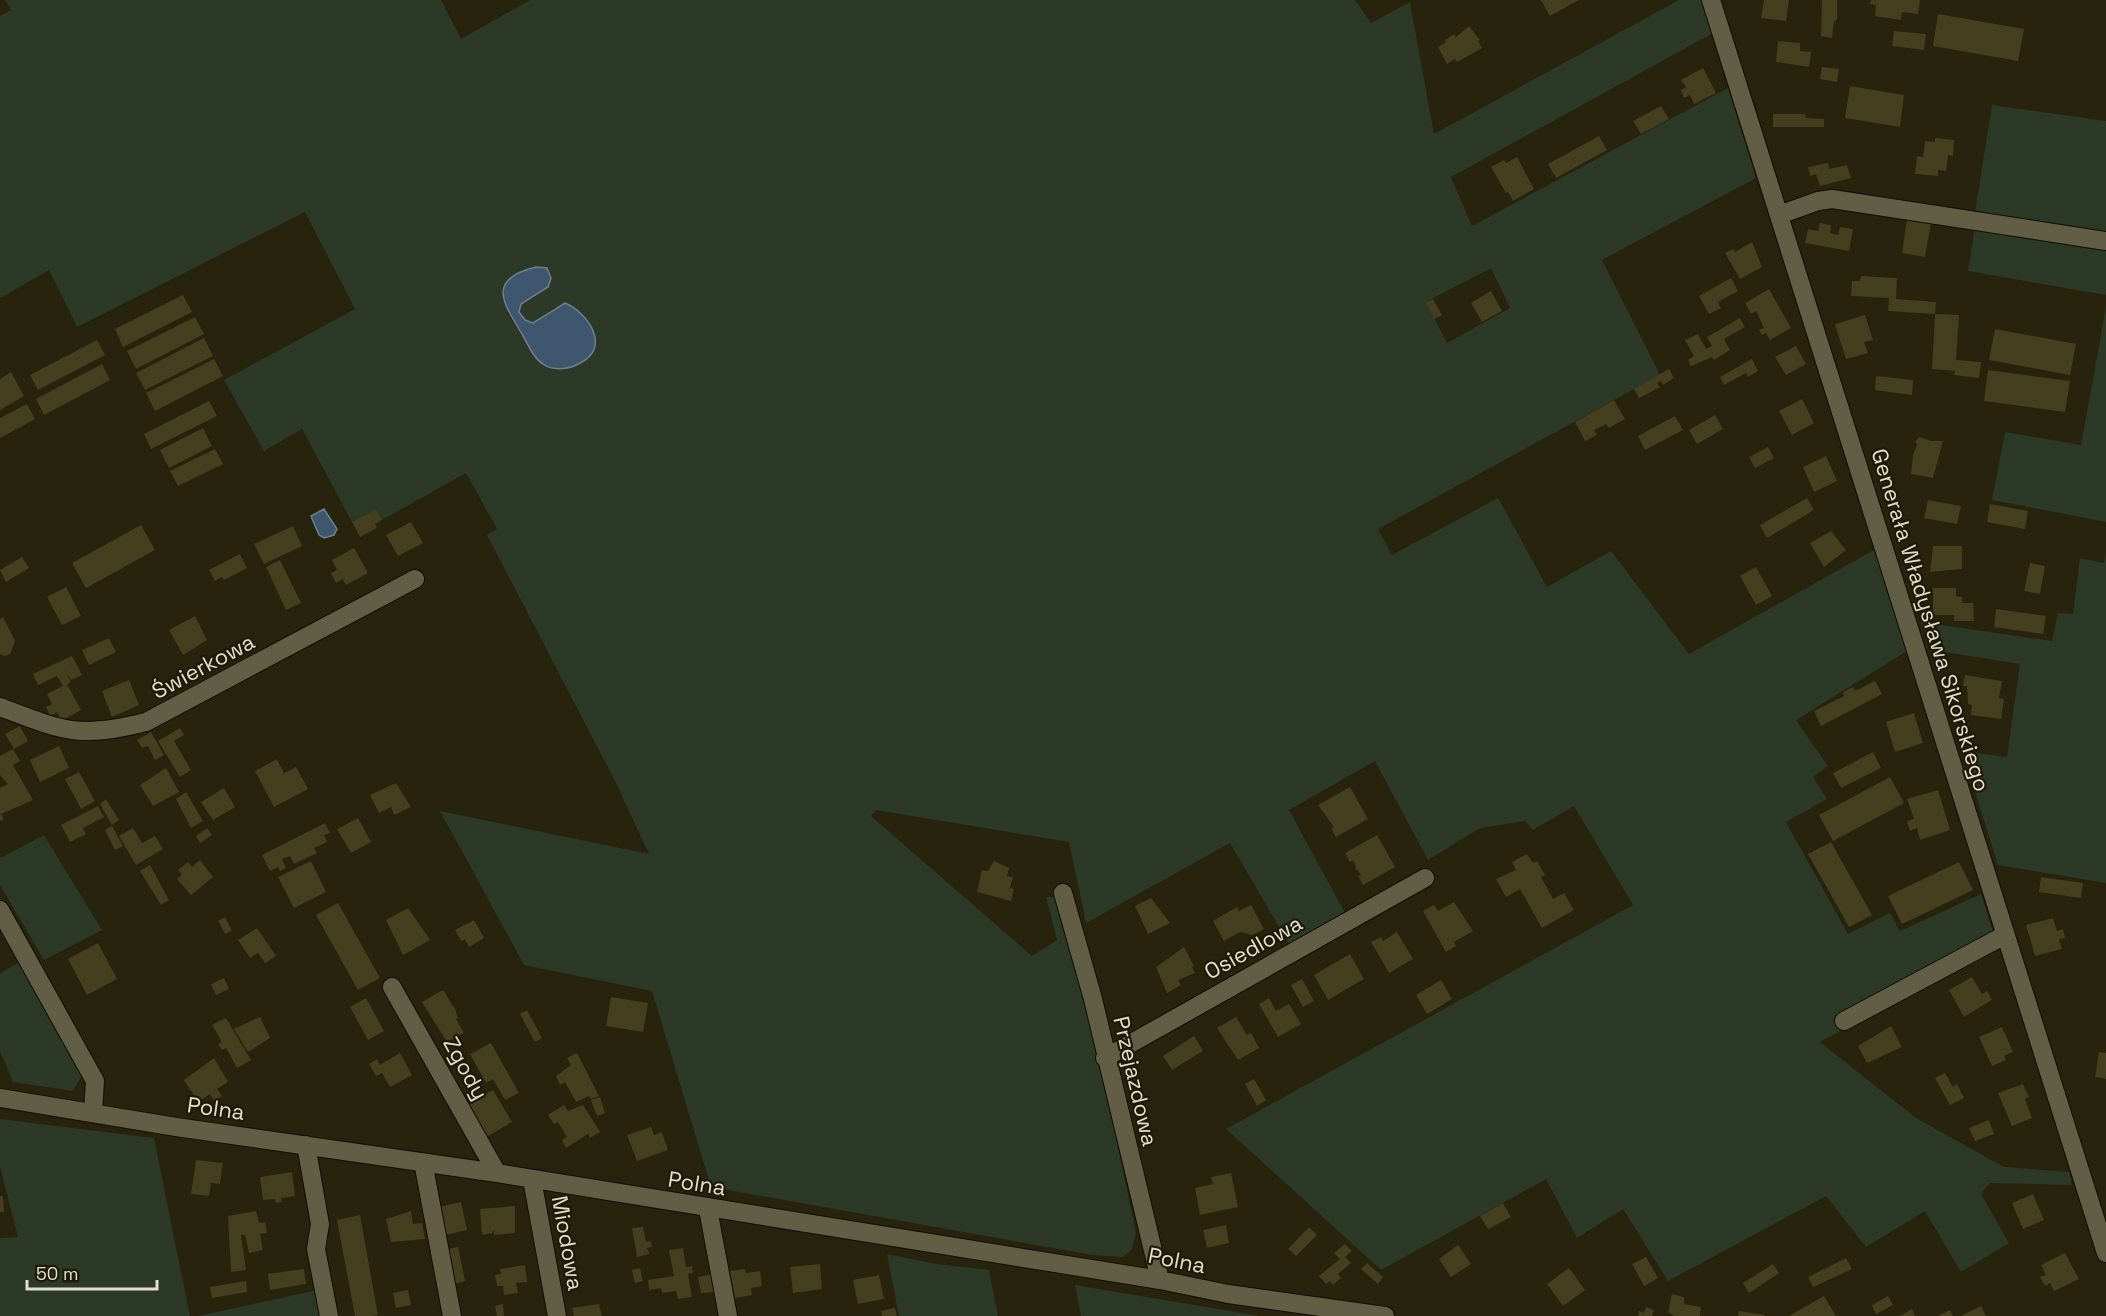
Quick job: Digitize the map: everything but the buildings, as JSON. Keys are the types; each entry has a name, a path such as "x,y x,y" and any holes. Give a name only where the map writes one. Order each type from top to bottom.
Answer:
{"street":[{"name":"Generała Władysława Sikorskiego","path":"1711,0 2106,1253"},
{"path":"1779,215 1818,201 1851,201 2106,241"},
{"name":"Świerkowa","path":"0,707 51,727 77,732 103,732 146,722 415,579"},
{"name":"Osiedlowa","path":"1106,1058 1425,878"},
{"name":"Przejazdowa","path":"1063,893 1093,999 1160,1280"},
{"path":"0,910 95,1081 96,1102 93,1113"},
{"path":"1844,1021 2005,935"},
{"name":"Zgody","path":"392,987 497,1173"},
{"name":"Polna","path":"0,1098 497,1173 708,1209 1160,1280 1287,1309 1385,1316"},
{"path":"306,1145 320,1224 316,1249 329,1316"},
{"path":"423,1162 452,1316"},
{"name":"Miodowa","path":"532,1179 557,1316"},
{"path":"708,1209 728,1316"}],"green space":[{"path":"5,0 441,0 461,39 530,0 1355,0 1371,23 1410,2 1434,134 1679,0 1702,0 1713,33 1451,177 1472,226 1728,88 1756,178 1596,263 1602,260 1660,375 1378,529 1392,555 1498,498 1547,587 1611,551 1689,654 1874,550 1907,651 1796,720 1828,766 1813,777 1827,799 1786,822 1848,934 1890,913 1900,931 1981,894 1993,932 1837,1019 1842,1030 1820,1042 1916,1118 2004,1167 2069,1172 2072,1185 1990,1183 1981,1194 2009,1243 1961,1272 1925,1211 1866,1247 1826,1196 1668,1281 1623,1209 1577,1238 1546,1179 1381,1270 1226,1129 1633,905 1574,806 1533,830 1525,821 1480,828 1428,860 1375,761 1289,810 1345,913 1289,944 1230,843 1086,923 1069,842 876,810 871,816 1032,956 1057,940 1046,897 1056,897 1088,1004 1136,1233 1131,1251 1122,1257 1092,1255 711,1187 652,991 524,965 440,811 649,854 615,781 487,535 497,529 466,473 382,520 376,509 352,522 302,429 264,451 224,380 355,309 305,212 77,327 49,270 0,298 0,16 11,10","holes":["536,267 547,268 537,296 521,304 519,312 525,321 533,323 557,306 536,357 507,313 523,271","1491,268 1510,308 1447,343 1426,302"]},
{"path":"1992,105 2106,121 2106,233 1975,212"},
{"path":"1975,228 2106,250 2106,295 1968,271"},
{"path":"2106,307 2106,522 1992,500 2005,432 2081,445"},
{"path":"2106,554 2106,883 1998,865 1962,751 2007,757 2020,664 1932,650 1921,622 2052,641 2058,613 2073,614 2080,558 2104,563"},
{"path":"44,835 102,930 44,960 0,885 0,858"},
{"path":"20,961 83,1074 73,1091 13,1082 0,1051 0,974"},
{"path":"0,1119 154,1138 190,1316 0,1316 0,1238 18,1237 0,1166"},
{"path":"887,1254 937,1264 989,1270 998,1316 899,1316"},
{"path":"1075,1285 1260,1316 1081,1316"},
{"path":"318,1290 322,1316 198,1316"}],"water":[{"path":"536,267 547,268 551,278 548,287 521,304 519,312 525,320 533,323 565,303 588,321 593,330 595,347 582,362 573,366 562,369 552,368 539,361 505,302 503,293 510,278"},
{"path":"324,509 337,529 334,535 324,538 319,535 311,516"}]}
